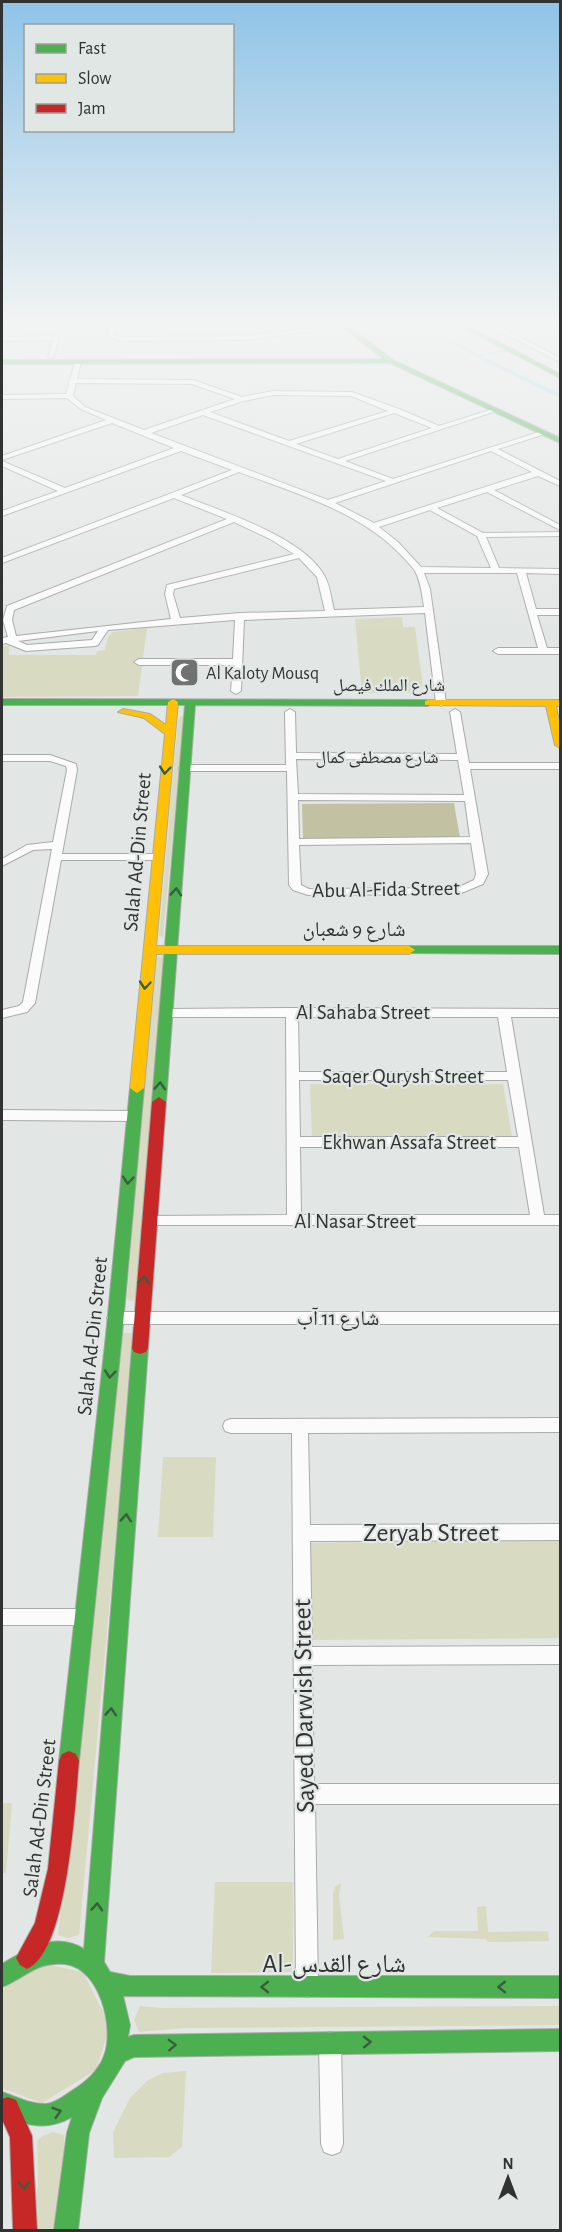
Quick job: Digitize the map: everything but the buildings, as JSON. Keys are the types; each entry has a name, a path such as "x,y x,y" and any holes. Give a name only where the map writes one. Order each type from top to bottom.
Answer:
{"main road":[{"path":"527,425 561,441"},
{"name":"شارع الملك فيصل","path":"2,702 172,707 441,703 556,707"},
{"name":"شارع الملك فيصل","path":"2,712 123,712 172,707"},
{"name":"Salah Ad-Din Street","path":"27,1958 45,1927 58,1869 115,1318 172,707"},
{"name":"شارع الملك فيصل","path":"190,707 290,712 455,712 556,707"},
{"name":"Salah Ad-Din Street","path":"93,1965 141,1318 190,707"},
{"path":"556,707 561,745"},
{"path":"123,712 147,716 169,732"},
{"name":"شارع 9 شعبان","path":"149,950 561,950"},
{"path":"2,1976 27,1958 44,1953 61,1953 78,1957 93,1965 108,1982 117,2003 120,2029 115,2055 110,2068 93,2092 78,2133 66,2230"},
{"name":"Al-شارع القدس","path":"108,1982 130,1987 561,1987"},
{"path":"115,2055 134,2046 561,2040"},
{"path":"5,2106 29,2115 51,2115 73,2106 93,2092"},
{"path":"5,2106 21,2136 25,2230"}],"street":[{"path":"2,458 98,425"},
{"path":"125,425 328,503 373,526 395,544 419,570 426,589 441,703"},
{"path":"144,433 167,425"},
{"path":"239,425 392,482"},
{"path":"288,444 348,425"},
{"path":"432,425 438,428"},
{"path":"336,462 447,425"},
{"path":"328,503 542,432"},
{"path":"2,514 181,448"},
{"path":"492,449 561,484"},
{"path":"2,464 65,491"},
{"path":"2,560 238,470"},
{"path":"373,526 537,473"},
{"path":"487,489 561,528"},
{"path":"174,495 279,539 301,555 320,575 330,613"},
{"path":"431,508 481,535 561,534"},
{"path":"233,520 10,608 7,640 27,648 95,644 105,628 240,616 427,610"},
{"path":"481,535 496,570"},
{"path":"176,621 170,587 301,555"},
{"path":"419,570 561,571"},
{"path":"521,571 543,651"},
{"path":"532,612 561,612"},
{"path":"237,691 240,616"},
{"path":"498,651 561,651"},
{"path":"139,662 238,662"},
{"name":"Abu Al-Fida Street","path":"290,712 295,885 301,890 459,891 474,886 482,874 455,712"},
{"path":"2,758 50,758 71,765 72,770 29,1003 23,1009 2,1014"},
{"name":"شارع مصطفى كمال","path":"184,768 291,762 463,761 561,766"},
{"path":"292,797 469,798"},
{"path":"293,842 476,840"},
{"path":"2,863 31,847 56,851 157,857"},
{"path":"292,1012 294,1221"},
{"name":"Al Sahaba Street","path":"166,1013 561,1013"},
{"path":"504,1013 538,1220"},
{"name":"Saqer Qurysh Street","path":"292,1076 514,1076"},
{"path":"2,1115 134,1116"},
{"name":"Ekhwan Assafa Street","path":"293,1142 525,1142"},
{"name":"Al Nasar Street","path":"150,1221 561,1220"},
{"name":"شارع 11 آب","path":"115,1318 561,1318"},
{"path":"231,1426 561,1425"},
{"name":"Sayed Darwish Street","path":"300,1426 308,1986"},
{"name":"Zeryab Street","path":"301,1533 561,1532"},
{"path":"2,1617 84,1617"},
{"path":"302,1656 561,1655"},
{"path":"304,1794 561,1794"},
{"path":"330,2043 332,2144"}],"green space":[{"path":"402,617 403,627 415,627 423,687 410,693 362,693 355,619"},
{"path":"147,628 138,696 2,697 2,646 9,646 9,655 96,655 97,651 105,650 108,637 113,632"},
{"path":"181,716 184,716 163,938 159,935 178,721"},
{"path":"454,803 460,838 303,838 302,804"},
{"path":"165,956 137,1299 132,1301 127,1299 153,957"},
{"path":"310,1084 503,1084 512,1137 312,1138"},
{"path":"123,1333 132,1333 134,1339 79,1935 68,1938 58,1935"},
{"path":"163,1457 216,1457 213,1537 158,1537"},
{"path":"560,1540 560,1638 310,1640 307,1543"},
{"path":"2,1803 12,1803 6,1873 2,1873"},
{"path":"215,1882 293,1882 293,1972 211,1973"},
{"path":"341,1883 339,1895 344,1939 333,1940 333,1893 335,1887"},
{"path":"486,1906 488,1932 548,1931 549,1941 488,1942 485,1939 428,1937 434,1931 478,1931 477,1907"},
{"path":"44,1964 83,1972 110,2026 96,2070 42,2103 4,2089 2,2086 2,1992 6,1986"},
{"path":"140,2006 161,2008 560,2006 560,2025 185,2028 139,2032 134,2020"},
{"path":"186,2071 182,2147 169,2157 114,2158 113,2132 130,2098 147,2081 163,2073"},
{"path":"53,2132 64,2135 65,2181 61,2230 35,2230 38,2181 37,2141 42,2136"}],"traffic: fast":[{"path":"527,425 560,441"},
{"path":"2,702 428,703"},
{"path":"159,1102 190,703"},
{"path":"409,950 560,950"},
{"path":"69,1761 114,1335 137,1088"},
{"path":"93,1965 140,1348"},
{"path":"2,1976 38,1954 70,1953 95,1968 112,1994 119,2025 115,2059 96,2089 62,2111 47,2115 23,2113 2,2103"},
{"path":"108,1982 130,1987 560,1987"},
{"path":"115,2054 134,2046 560,2040"},
{"path":"66,2230 78,2133 93,2092"}],"traffic: slow":[{"path":"137,1088 173,702"},
{"path":"428,703 560,703"},
{"path":"550,703 560,745"},
{"path":"123,712 147,716 169,732"},
{"path":"149,950 409,950"}],"traffic: jam":[{"path":"140,1348 159,1102"},
{"path":"27,1958 45,1927 58,1869 69,1761"},
{"path":"8,2108 21,2136 25,2230"}],"place":[{"name":"Al Kaloty Mousq","path":"185,673"}]}
